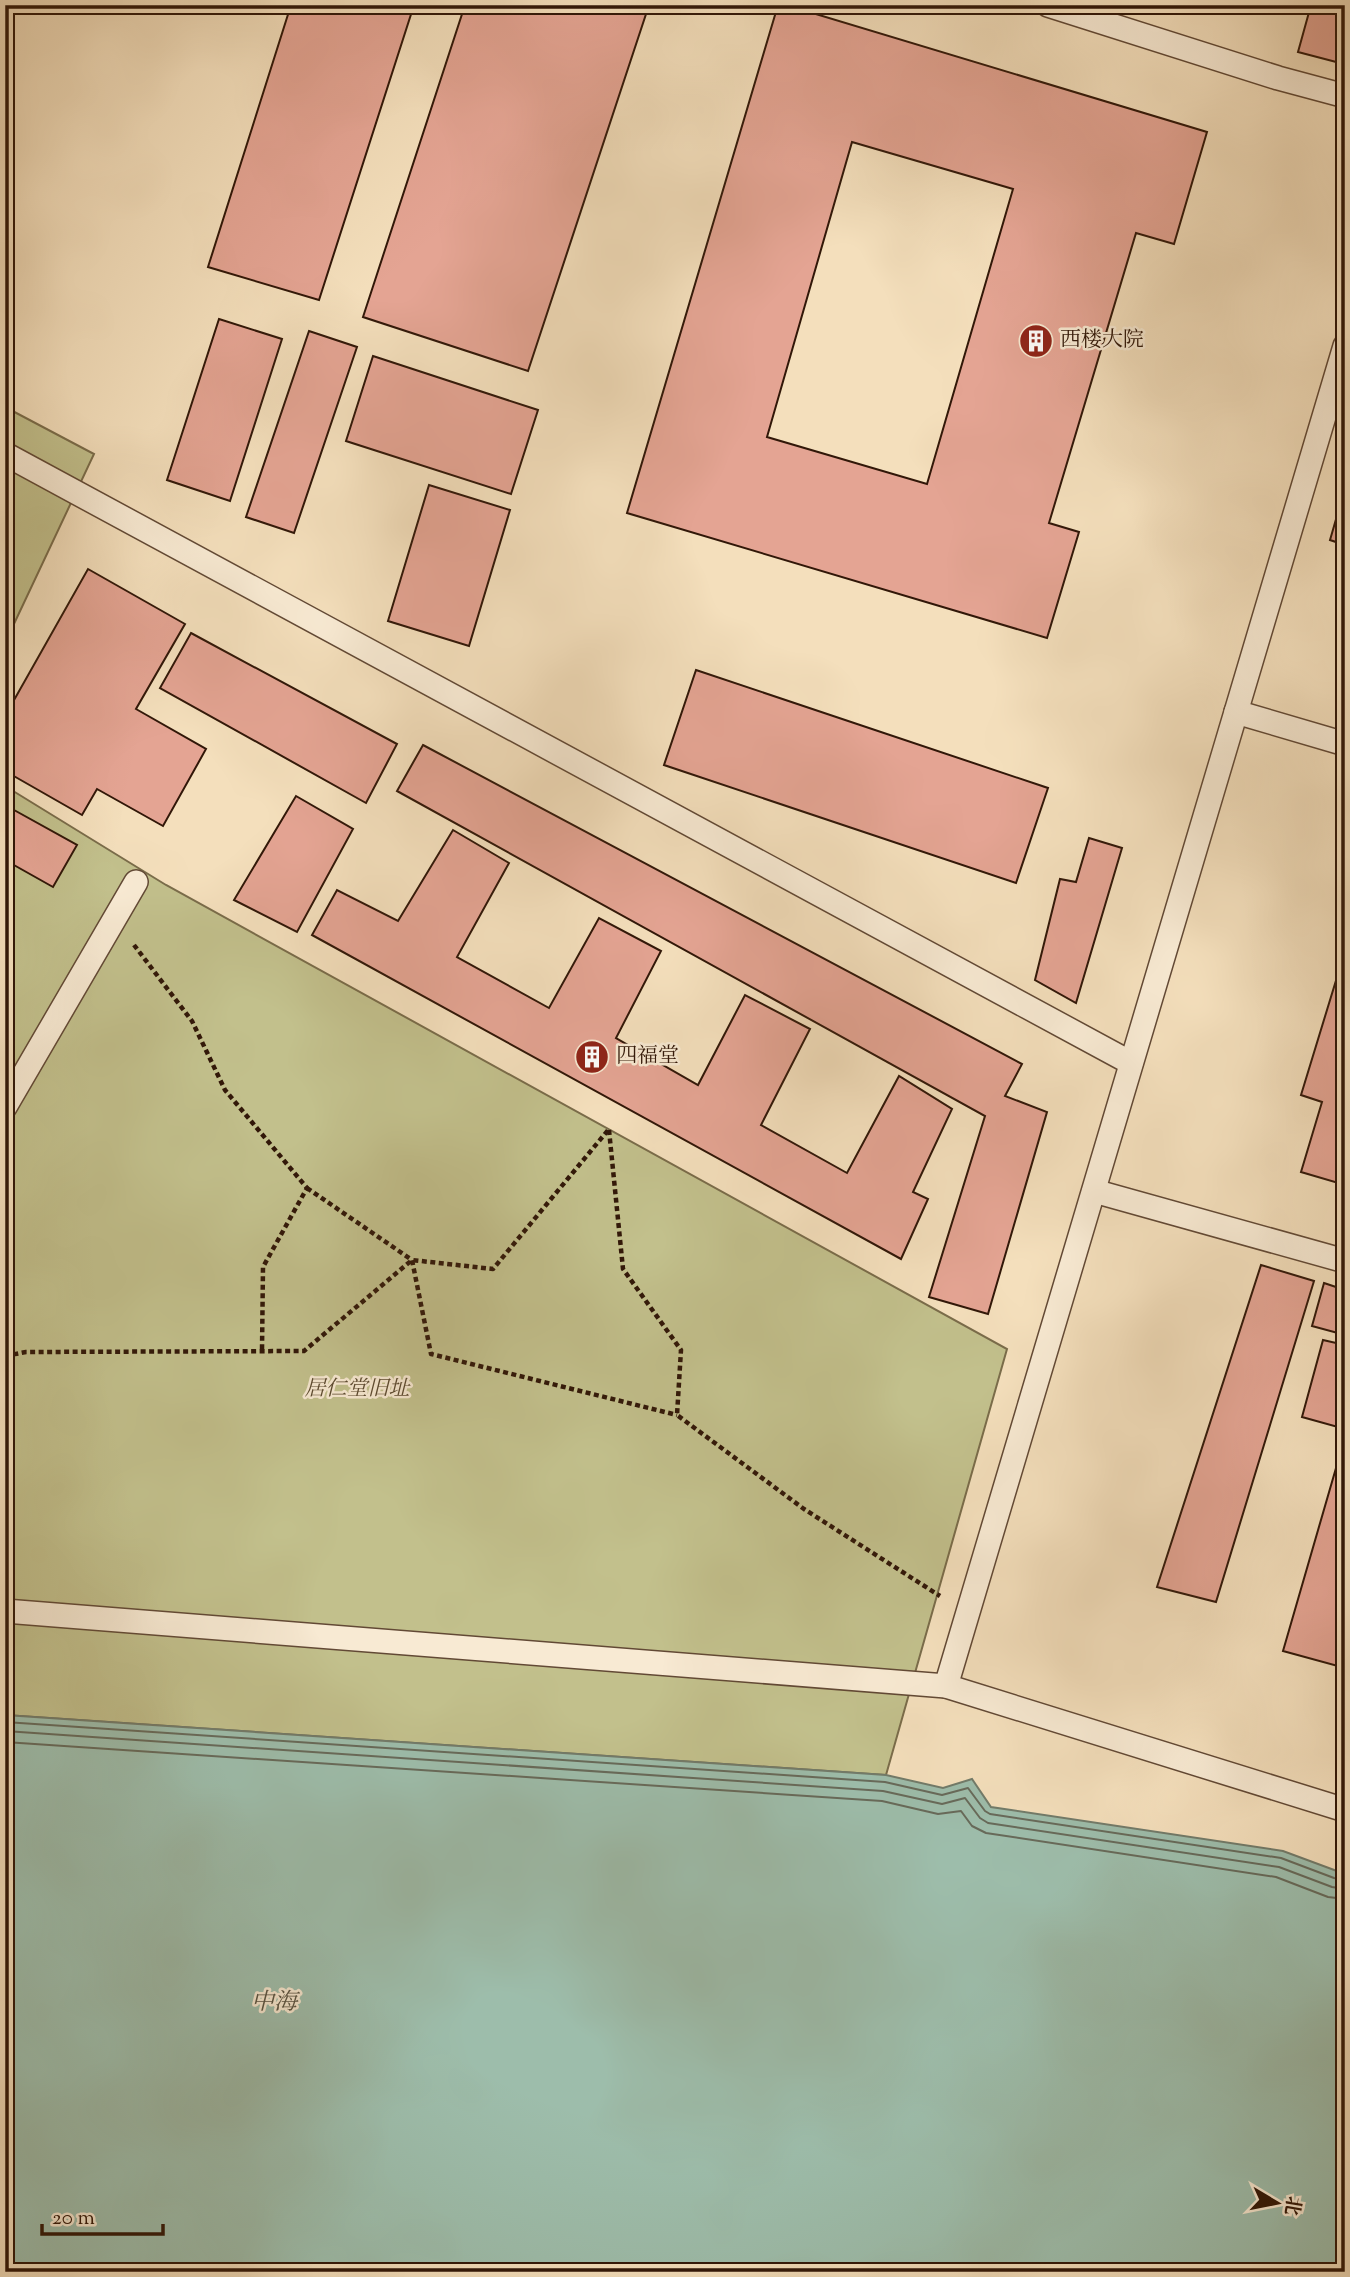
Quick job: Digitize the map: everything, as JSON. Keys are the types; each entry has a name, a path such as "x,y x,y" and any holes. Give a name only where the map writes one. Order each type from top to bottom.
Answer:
{"lane":[{"path":"1048,5 1278,78 1345,96"},
{"path":"946,1686 1236,712 1336,409 1345,346"},
{"path":"5,454 1131,1063"},
{"path":"1236,712 1345,744"},
{"path":"5,1107 136,882"},
{"path":"1094,1191 1345,1261"},
{"path":"5,1611 946,1686 1345,1810"}],"path":[{"path":"114,919 192,1021 225,1090 307,1188 412,1260 493,1269 609,1129 623,1269 681,1350 677,1415"},
{"path":"262,1351 262,1267 307,1188"},
{"path":"5,1356 26,1352 304,1351 412,1260"},
{"path":"412,1260 431,1354 677,1415 804,1509 968,1613"}],"green space":[{"path":"5,407 94,454 5,643"},
{"name":"居仁堂旧址","path":"5,786 166,885 1007,1349 886,1775 5,1715"}],"water":[{"name":"中海","path":"5,1715 886,1775 943,1788 972,1779 991,1807 1283,1851 1345,1874 1345,2272 5,2272"}],"building":[{"path":"5,5 9,5 5,32"},
{"path":"291,5 414,5 319,300 208,267"},
{"path":"465,5 649,5 528,371 363,317"},
{"name":"西楼大院","path":"778,5 786,5 1207,132 1174,244 1136,233 1049,523 1079,532 1047,638 627,513","holes":["852,142 1013,189 927,484 767,437"]},
{"path":"1311,5 1345,5 1345,44 1340,63 1298,52"},
{"path":"219,319 282,339 230,501 167,480"},
{"path":"309,331 357,347 294,533 246,517"},
{"path":"373,356 538,410 511,494 346,441"},
{"path":"429,485 510,510 469,646 388,621"},
{"path":"1345,488 1345,545 1330,540"},
{"path":"88,569 185,624 136,709 206,749 163,826 97,789 82,815 5,771 5,716"},
{"path":"191,633 397,744 366,803 160,688"},
{"path":"696,670 1048,788 1016,883 664,765"},
{"path":"423,745 1022,1064 1005,1096 1047,1112 988,1314 929,1297 985,1116 397,791"},
{"path":"296,796 353,829 297,932 234,900"},
{"path":"5,805 77,845 53,887 5,860"},
{"name":"四福堂","path":"453,830 509,863 457,957 549,1008 599,918 661,951 616,1038 698,1085 745,995 810,1029 761,1125 847,1173 899,1076 952,1109 913,1192 928,1199 901,1259 312,935 337,890 398,921"},
{"path":"1089,838 1122,848 1076,1003 1035,980 1060,879 1076,882"},
{"path":"1345,951 1345,1185 1301,1172 1322,1102 1301,1095"},
{"path":"1261,1265 1314,1281 1216,1602 1157,1587"},
{"path":"1324,1283 1345,1290 1345,1335 1312,1326"},
{"path":"1323,1340 1345,1345 1345,1429 1302,1417"},
{"path":"1345,1437 1345,1668 1283,1651"}],"place":[{"name":"西楼大院","path":"1036,341"},
{"name":"四福堂","path":"592,1057"}]}
